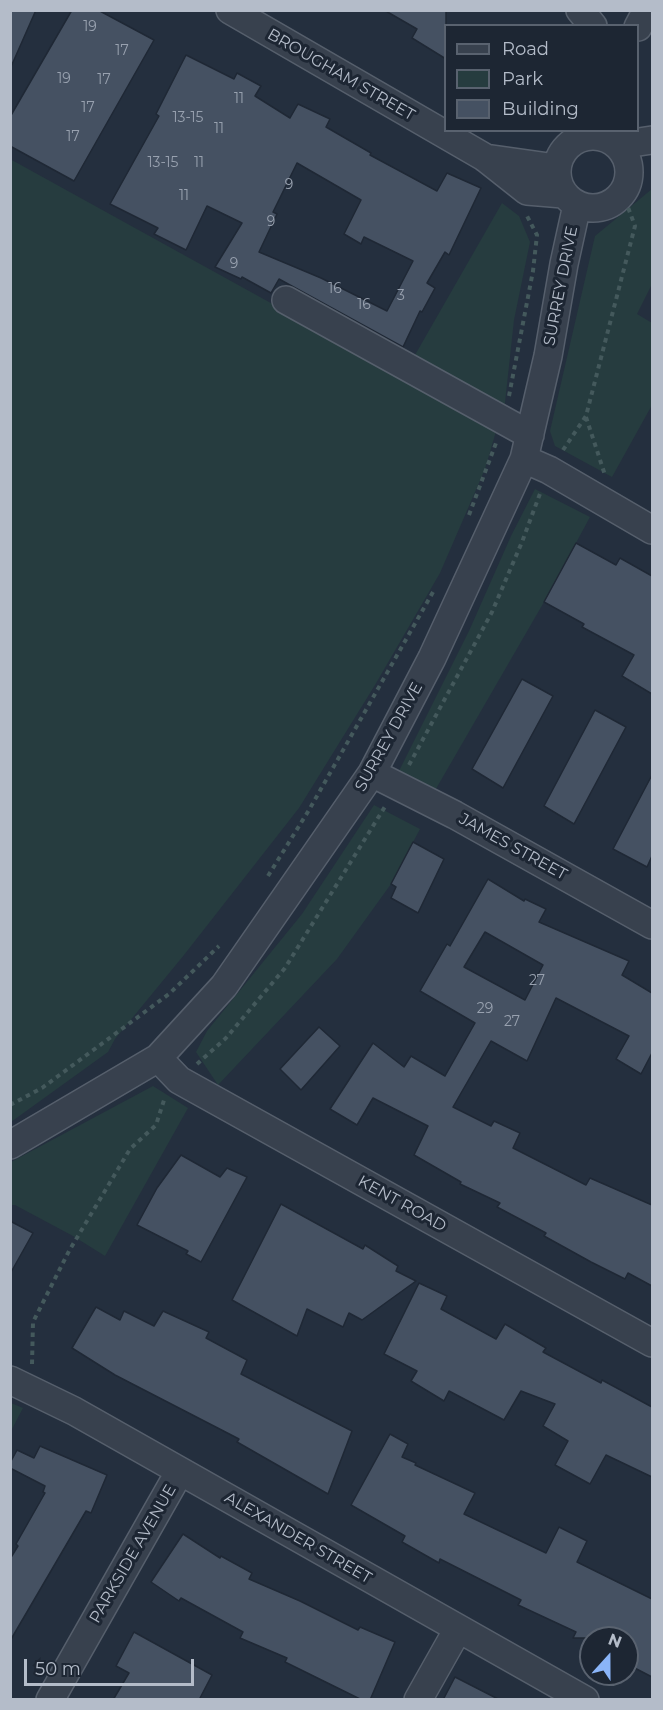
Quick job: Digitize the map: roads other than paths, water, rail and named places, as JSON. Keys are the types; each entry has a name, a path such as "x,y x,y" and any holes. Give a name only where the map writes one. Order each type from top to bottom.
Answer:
{"street":[{"name":"BROUGHAM STREET","path":"230,10 484,158 527,191 570,199"},
{"path":"580,10 591,24"},
{"path":"639,25 647,10"},
{"path":"615,139 627,158 641,172 623,194 602,208 570,199 558,181 565,149 578,138 596,135 615,139 652,140"},
{"name":"BROUGHAM STREET","path":"484,158 565,149"},
{"name":"SURREY DRIVE","path":"10,1145 158,1058 224,986 372,772 432,658 526,447 548,356 564,264 570,199"},
{"path":"286,300 503,421 549,470 652,530"},
{"name":"JAMES STREET","path":"372,772 455,815 652,925"},
{"name":"KENT ROAD","path":"158,1058 179,1080 652,1343"},
{"name":"ALEXANDER STREET","path":"10,1380 74,1411 585,1700"},
{"name":"PARKSIDE AVENUE","path":"50,1700 180,1471"},
{"path":"418,1700 458,1629"}]}
